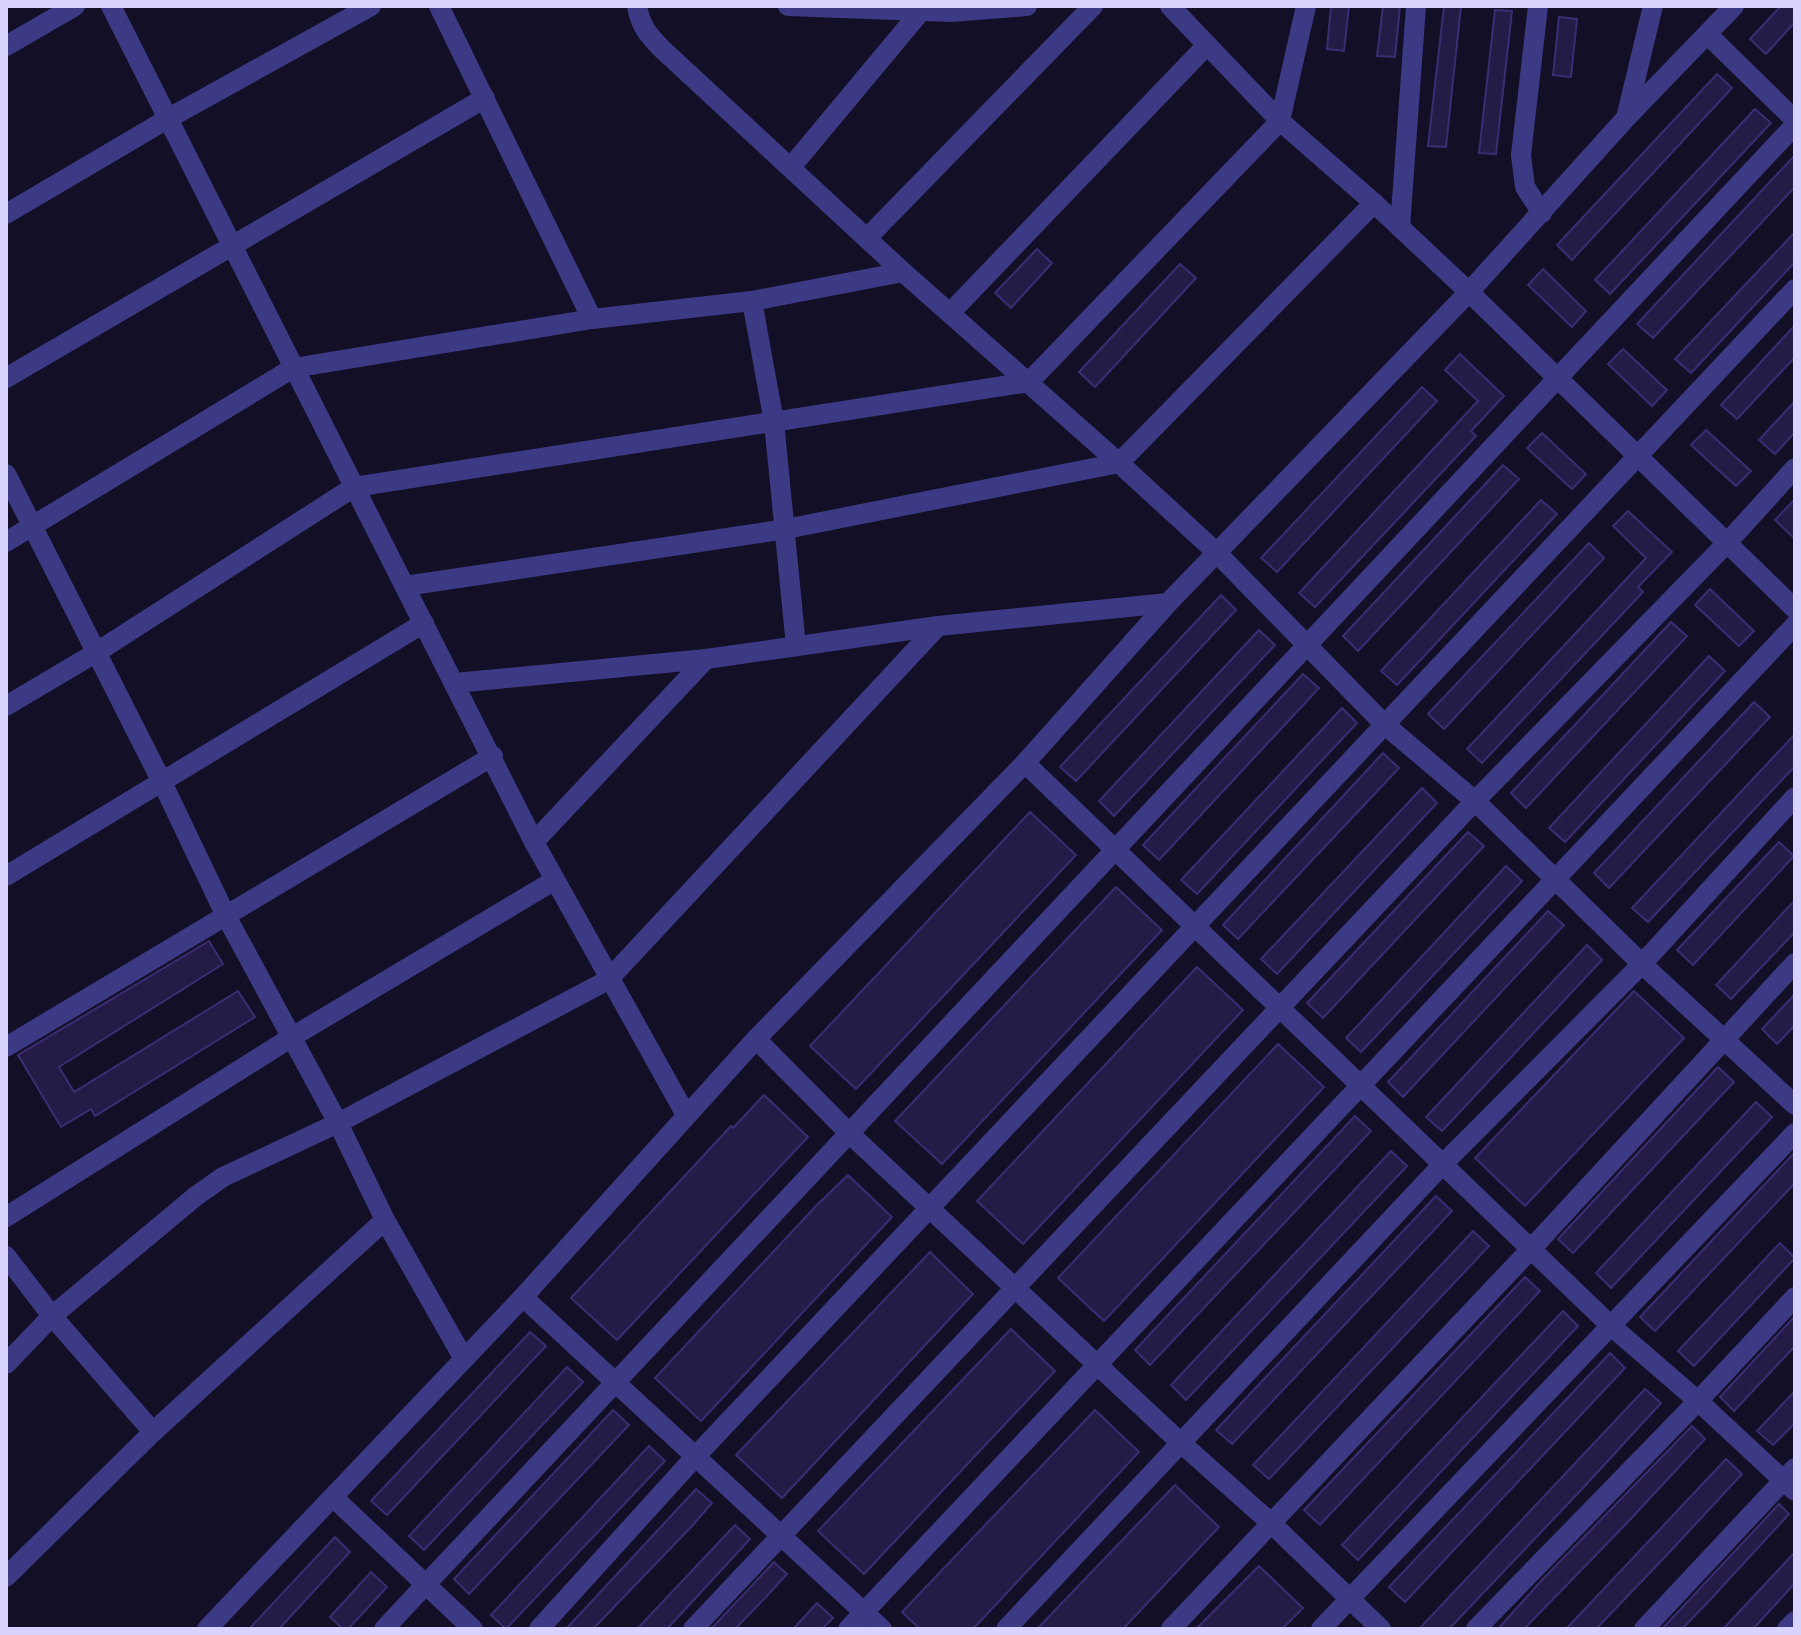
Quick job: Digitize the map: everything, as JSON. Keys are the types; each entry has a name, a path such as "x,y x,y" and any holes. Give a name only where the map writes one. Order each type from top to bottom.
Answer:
{"street":[{"path":"6,46 75,6"},
{"path":"111,6 534,842 608,980 686,1115"},
{"path":"6,214 169,118 371,6"},
{"path":"439,6 592,319"},
{"path":"637,6 646,34 903,272 1216,552 1384,724 1475,801 1642,964 1795,1105"},
{"path":"788,6 951,12 1027,6"},
{"path":"867,238 1093,6"},
{"path":"1170,6 1280,121 1469,292 1795,609"},
{"path":"6,706 97,652 354,487 1029,382 1280,121 1306,6"},
{"path":"1400,227 1416,6"},
{"path":"1538,6 1521,155 1525,187 1542,213"},
{"path":"1626,118 1653,6"},
{"path":"207,1629 523,1297 756,1039 1025,763 1168,603 1469,292 1626,118 1734,6"},
{"path":"791,167 921,11"},
{"path":"384,1629 1559,378 1795,122 1707,34"},
{"path":"950,313 1207,45"},
{"path":"6,378 485,98"},
{"path":"405,586 786,529 1119,463 1374,203"},
{"path":"6,542 293,368 592,319 752,301 903,272"},
{"path":"539,1629 695,1457 1795,289"},
{"path":"752,301 774,422 796,646"},
{"path":"693,1629 1475,801 1726,544 1795,468"},
{"path":"6,474 162,782 225,914 338,1123 385,1220 464,1359"},
{"path":"455,683 706,659 938,626 1168,603"},
{"path":"6,876 424,623"},
{"path":"848,1629 1795,625"},
{"path":"6,1364 52,1316 223,1177 338,1123 608,980 938,626"},
{"path":"534,842 706,659"},
{"path":"6,1047 493,756"},
{"path":"1025,763 1610,1325 1791,1480 1644,1629"},
{"path":"1006,1629 1443,1164 1642,964 1795,797"},
{"path":"6,1217 292,1037 555,880"},
{"path":"1171,1629 1531,1249 1795,963"},
{"path":"756,1039 850,1134 1271,1523 1381,1629"},
{"path":"1321,1629 1795,1133"},
{"path":"6,1577 153,1432 385,1220"},
{"path":"6,1256 52,1316 153,1432"},
{"path":"523,1297 882,1629"},
{"path":"1476,1629 1795,1297"},
{"path":"334,1498 473,1629"},
{"path":"1787,1629 1795,1621"}],"building":[{"path":"1331,6 1349,6 1344,51 1327,49"},
{"path":"1383,6 1400,6 1395,57 1377,56"},
{"path":"1444,6 1461,6 1446,147 1428,146"},
{"path":"1781,6 1795,6 1795,22 1766,54 1750,39"},
{"path":"1495,10 1512,11 1496,154 1479,153"},
{"path":"1559,17 1577,19 1571,77 1553,75"},
{"path":"1717,74 1732,88 1572,260 1557,245"},
{"path":"1755,109 1771,123 1610,294 1595,280"},
{"path":"1795,155 1795,187 1653,338 1637,324"},
{"path":"1795,232 1795,262 1691,373 1675,359"},
{"path":"1037,249 1052,263 1011,308 995,293"},
{"path":"1180,264 1196,278 1095,387 1079,372"},
{"path":"1543,269 1586,311 1572,327 1528,285"},
{"path":"1795,325 1795,357 1737,419 1721,405"},
{"path":"1623,349 1667,390 1652,406 1608,364"},
{"path":"1460,354 1504,396 1471,431 1476,436 1315,607 1299,593 1478,401 1445,370"},
{"path":"1422,387 1437,401 1277,572 1261,558"},
{"path":"1795,401 1795,432 1775,454 1759,440"},
{"path":"1706,430 1751,471 1736,486 1691,445"},
{"path":"1542,433 1586,474 1572,489 1527,448"},
{"path":"1503,465 1519,479 1358,651 1343,636"},
{"path":"1795,499 1795,539 1775,520"},
{"path":"1541,500 1557,514 1397,685 1381,671"},
{"path":"1628,511 1672,552 1638,587 1643,592 1482,763 1467,749 1646,558 1613,526"},
{"path":"1589,543 1604,558 1444,729 1428,714"},
{"path":"1710,589 1754,631 1739,646 1695,605"},
{"path":"1221,595 1236,610 1076,781 1060,767"},
{"path":"1671,622 1687,636 1526,808 1511,793"},
{"path":"1259,630 1275,645 1114,816 1099,801"},
{"path":"1709,656 1725,671 1565,842 1549,828"},
{"path":"1303,674 1319,688 1159,860 1143,845"},
{"path":"1754,702 1770,717 1609,888 1594,873"},
{"path":"1342,708 1357,723 1197,894 1181,880"},
{"path":"1795,734 1795,766 1648,922 1632,908"},
{"path":"1383,753 1399,768 1238,939 1223,925"},
{"path":"1422,788 1437,803 1277,974 1261,959"},
{"path":"1030,812 1076,855 856,1089 810,1046"},
{"path":"1468,832 1484,846 1323,1018 1307,1003"},
{"path":"1779,842 1794,856 1693,965 1677,950"},
{"path":"1506,866 1522,881 1361,1052 1346,1038"},
{"path":"1116,887 1162,930 942,1164 895,1121"},
{"path":"1795,900 1795,932 1731,999 1716,985"},
{"path":"1548,911 1564,925 1403,1097 1388,1082"},
{"path":"209,941 223,964 59,1067 74,1092 238,991 255,1017 95,1116 91,1109 61,1127 18,1055"},
{"path":"1587,945 1602,960 1442,1131 1426,1117"},
{"path":"1197,967 1243,1010 1023,1244 977,1201"},
{"path":"1634,991 1684,1038 1525,1206 1475,1158"},
{"path":"1795,994 1795,1025 1777,1044 1762,1029"},
{"path":"1278,1044 1324,1087 1104,1321 1058,1278"},
{"path":"1718,1067 1734,1082 1573,1253 1558,1239"},
{"path":"764,1095 808,1137 617,1340 571,1298 731,1126 733,1128"},
{"path":"1756,1102 1772,1117 1611,1288 1596,1273"},
{"path":"1355,1116 1371,1131 1150,1365 1135,1350"},
{"path":"1391,1151 1407,1166 1186,1400 1171,1385"},
{"path":"1795,1152 1795,1183 1655,1331 1640,1317"},
{"path":"848,1175 892,1217 701,1421 655,1378"},
{"path":"1436,1196 1452,1211 1232,1444 1216,1430"},
{"path":"1473,1231 1489,1246 1269,1479 1253,1465"},
{"path":"1780,1243 1795,1258 1694,1366 1678,1351"},
{"path":"930,1252 973,1294 782,1498 736,1455"},
{"path":"1525,1277 1540,1291 1320,1525 1304,1510"},
{"path":"1563,1311 1578,1326 1358,1560 1342,1545"},
{"path":"1795,1316 1795,1346 1734,1411 1720,1397"},
{"path":"1011,1329 1055,1371 864,1574 818,1531"},
{"path":"530,1332 546,1346 387,1515 371,1501"},
{"path":"1610,1353 1625,1368 1405,1602 1389,1587"},
{"path":"567,1367 583,1382 424,1550 409,1536"},
{"path":"1645,1389 1661,1403 1582,1489 1449,1629 1419,1629"},
{"path":"1795,1391 1795,1423 1773,1445 1757,1431"},
{"path":"613,1410 629,1425 469,1594 454,1579"},
{"path":"1095,1410 1139,1452 973,1629 920,1629 902,1612"},
{"path":"1692,1426 1705,1439 1626,1524 1524,1629 1498,1629 1542,1580"},
{"path":"649,1446 665,1461 506,1629 491,1615"},
{"path":"1726,1459 1742,1474 1663,1559 1596,1629 1566,1629"},
{"path":"1175,1485 1219,1527 1123,1629 1037,1629"},
{"path":"696,1489 712,1503 692,1526 593,1629 566,1629"},
{"path":"1779,1504 1789,1514 1710,1600 1682,1629 1662,1629"},
{"path":"735,1525 750,1539 667,1629 637,1629"},
{"path":"335,1537 350,1552 279,1629 249,1629"},
{"path":"1795,1552 1795,1583 1753,1629 1723,1629"},
{"path":"774,1562 787,1574 766,1597 735,1629 711,1629"},
{"path":"1259,1566 1303,1608 1282,1629 1196,1629"},
{"path":"371,1572 387,1587 348,1629 343,1629 330,1617"},
{"path":"817,1603 833,1618 822,1629 793,1629"}]}
